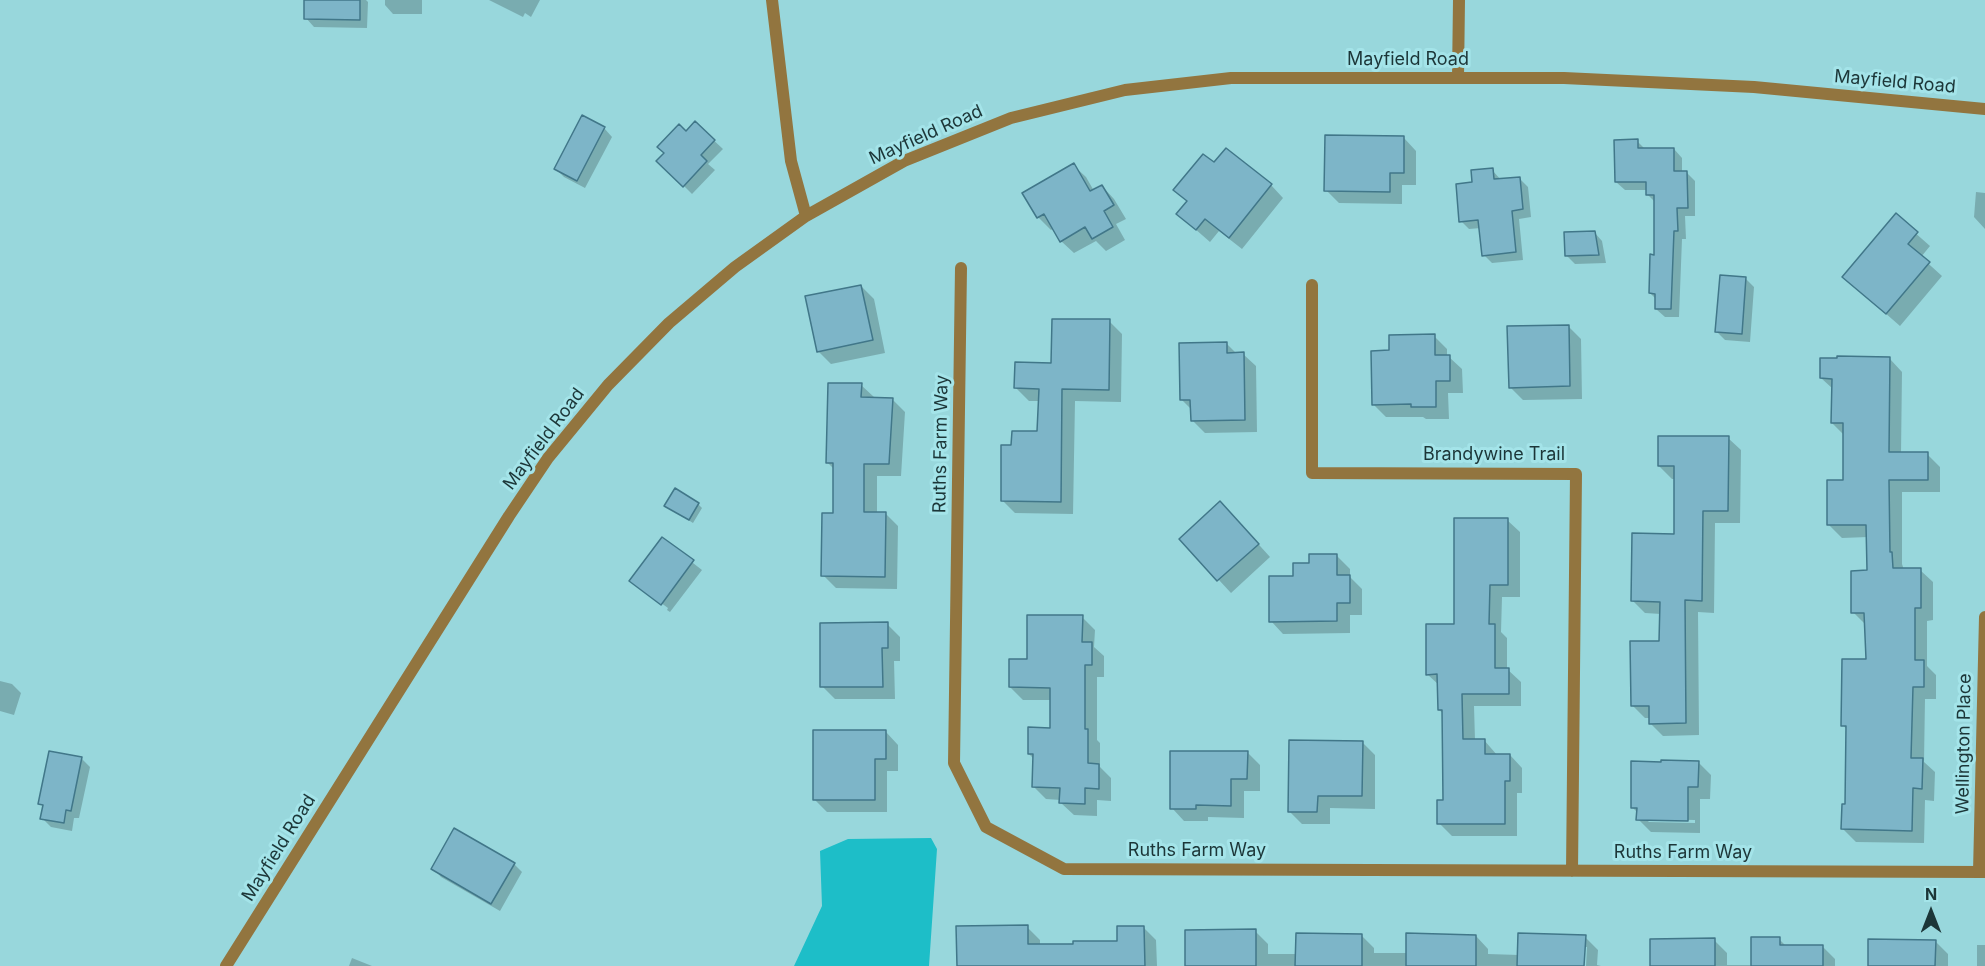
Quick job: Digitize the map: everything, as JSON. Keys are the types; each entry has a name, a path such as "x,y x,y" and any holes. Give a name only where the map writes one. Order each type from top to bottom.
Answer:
{"street":[{"path":"772,0 791,161 806,216"},
{"path":"1458,78 1459,0"},
{"name":"Mayfield Road","path":"226,966 509,516 548,458 608,385 669,323 735,267 806,216 904,161 1011,118 1125,90 1231,78 1564,78 1754,87 1985,109"},
{"name":"Ruths Farm Way","path":"961,268 954,763 986,827 1064,869 1982,872"},
{"name":"Brandywine Trail","path":"1312,285 1312,473 1576,474 1572,871"},
{"name":"Wellington Place","path":"1982,872 1985,617"}],"water":[{"path":"931,838 937,849 929,966 794,966 822,906 820,851 848,839"}],"building":[{"path":"304,0 360,0 360,20 304,19"},
{"path":"582,115 605,127 577,181 554,169"},
{"path":"695,121 715,140 701,155 707,161 683,187 656,161 664,153 657,147 679,124 686,131"},
{"path":"1325,135 1404,136 1404,173 1390,173 1390,192 1324,191"},
{"path":"1638,139 1638,148 1674,148 1674,171 1687,171 1688,208 1677,208 1678,231 1674,231 1671,309 1655,309 1655,294 1649,293 1650,254 1654,255 1654,195 1646,195 1646,182 1615,182 1614,140"},
{"path":"1226,148 1272,184 1229,238 1205,219 1196,230 1176,214 1187,201 1173,190 1203,154 1214,162"},
{"path":"1074,163 1090,191 1102,185 1114,205 1104,211 1113,227 1092,239 1085,227 1060,242 1044,214 1037,218 1022,193"},
{"path":"1493,168 1494,179 1520,177 1523,209 1512,211 1516,252 1482,256 1478,220 1459,222 1456,184 1472,182 1471,170"},
{"path":"1896,213 1918,232 1908,244 1930,262 1886,314 1842,277"},
{"path":"1595,231 1599,255 1565,256 1564,232"},
{"path":"1720,275 1746,277 1742,334 1715,332"},
{"path":"861,285 873,340 817,352 805,296"},
{"path":"1052,319 1110,319 1109,390 1062,389 1061,502 1001,501 1001,445 1011,445 1012,431 1037,431 1039,389 1014,388 1015,362 1051,363"},
{"path":"1569,325 1570,386 1509,388 1507,326"},
{"path":"1435,334 1435,355 1450,355 1450,381 1436,381 1436,407 1411,407 1411,404 1372,405 1371,351 1389,350 1389,335"},
{"path":"1227,342 1227,353 1244,352 1245,420 1191,421 1190,400 1180,400 1179,343"},
{"path":"1837,356 1890,357 1889,452 1928,452 1928,480 1889,480 1890,552 1892,552 1893,568 1921,568 1921,608 1915,608 1915,660 1924,660 1924,687 1913,687 1911,758 1923,758 1922,789 1913,788 1912,831 1841,829 1842,804 1845,804 1846,726 1841,726 1842,659 1866,659 1864,613 1851,613 1851,571 1867,570 1866,525 1827,525 1827,480 1843,480 1843,423 1831,423 1832,379 1820,378 1820,358 1837,358"},
{"path":"828,383 862,383 861,397 893,398 889,464 864,464 864,512 886,512 885,577 821,576 822,513 833,513 833,463 826,463"},
{"path":"1658,436 1729,436 1728,511 1703,511 1702,601 1685,600 1686,723 1649,724 1649,706 1631,706 1630,641 1659,641 1660,602 1631,601 1632,533 1674,534 1674,466 1658,466"},
{"path":"675,488 699,503 689,520 664,506"},
{"path":"1220,501 1259,544 1217,581 1179,539"},
{"path":"1454,518 1508,518 1508,585 1490,585 1489,624 1495,624 1495,668 1509,668 1509,694 1462,694 1463,739 1485,739 1485,754 1510,754 1510,781 1505,781 1505,824 1437,824 1437,800 1443,800 1442,710 1438,710 1437,674 1426,675 1426,624 1454,624"},
{"path":"662,537 694,560 661,605 629,581"},
{"path":"1309,554 1337,554 1337,575 1350,575 1350,603 1337,603 1337,621 1269,622 1269,576 1293,576 1293,563 1309,563"},
{"path":"1027,615 1083,615 1082,642 1092,642 1092,665 1085,665 1085,729 1088,729 1088,763 1099,764 1099,789 1085,788 1085,804 1059,803 1060,788 1032,787 1033,754 1028,754 1028,727 1050,728 1050,688 1009,687 1009,659 1027,659"},
{"path":"888,622 888,648 882,648 883,687 820,687 820,623"},
{"path":"813,730 886,730 886,759 875,759 875,800 813,800"},
{"path":"1289,740 1363,741 1362,796 1318,796 1317,812 1288,812"},
{"path":"49,751 82,757 71,811 66,810 64,823 40,819 43,805 38,804"},
{"path":"1170,751 1248,751 1247,779 1231,779 1231,806 1196,805 1196,809 1170,809"},
{"path":"1661,760 1699,761 1698,787 1688,787 1688,821 1636,820 1637,808 1631,808 1631,761 1661,762"},
{"path":"454,828 515,863 491,904 431,869"},
{"path":"1028,925 1028,944 1117,941 1117,926 1144,926 1145,966 957,966 956,926"},
{"path":"1256,929 1256,966 1185,966 1185,930"},
{"path":"1296,933 1362,934 1362,966 1295,966"},
{"path":"1406,933 1476,935 1476,966 1406,966"},
{"path":"1518,933 1586,935 1584,966 1517,966"},
{"path":"1751,937 1780,937 1780,945 1823,945 1823,966 1751,966"},
{"path":"1715,938 1715,966 1650,966 1650,939"},
{"path":"1868,939 1936,940 1935,966 1868,966"}]}
